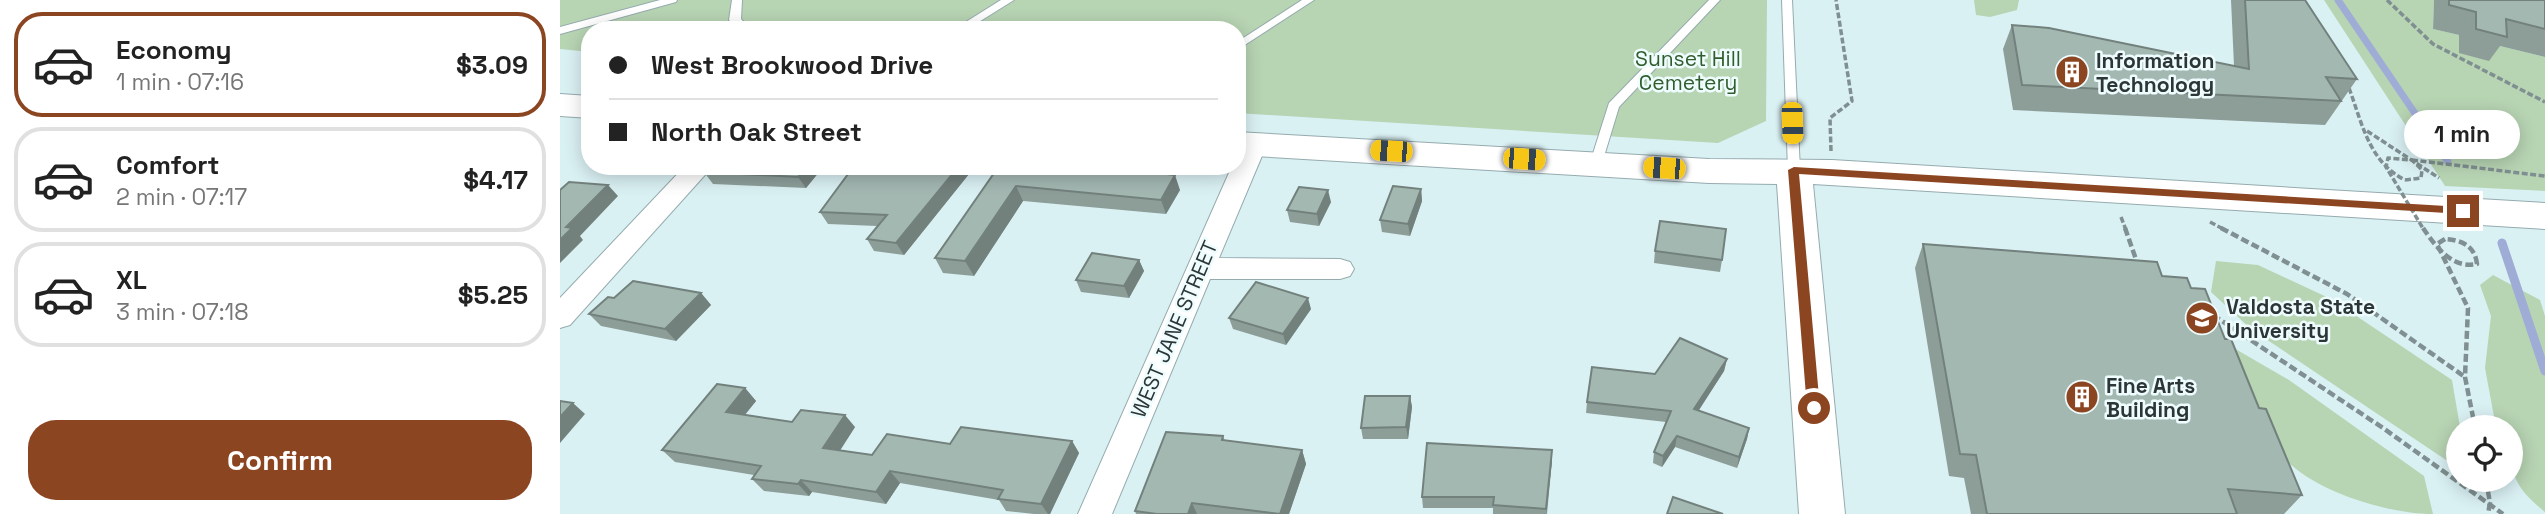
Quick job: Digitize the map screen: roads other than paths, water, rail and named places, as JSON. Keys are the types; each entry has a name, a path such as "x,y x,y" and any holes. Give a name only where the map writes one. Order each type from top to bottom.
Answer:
{"main road":[{"path":"560,105 581,106"},
{"path":"1246,144 1709,171 1794,170 2545,216"},
{"path":"1794,170 1822,514"}],"street":[{"path":"560,317 692,175"},
{"name":"WEST JANE STREET","path":"1095,514 1200,268 1234,175"},
{"path":"1200,268 1340,269"}],"lane":[{"path":"596,21 672,0"},
{"path":"736,21 737,0"},
{"path":"973,21 1009,0"},
{"path":"1246,41 1309,0"},
{"path":"1596,163 1613,106 1715,0"},
{"path":"1787,0 1794,170"},
{"path":"560,31 581,25"}],"waterway":[{"path":"2338,0 2448,162"},
{"path":"2502,243 2545,371"}],"place":[{"name":"Information Technology","path":"2072,72"},
{"name":"Valdosta State University","path":"2202,318"},
{"name":"Fine Arts Building","path":"2082,397"}],"park label":[{"name":"Sunset Hill Cemetery","path":"1688,70"}]}
